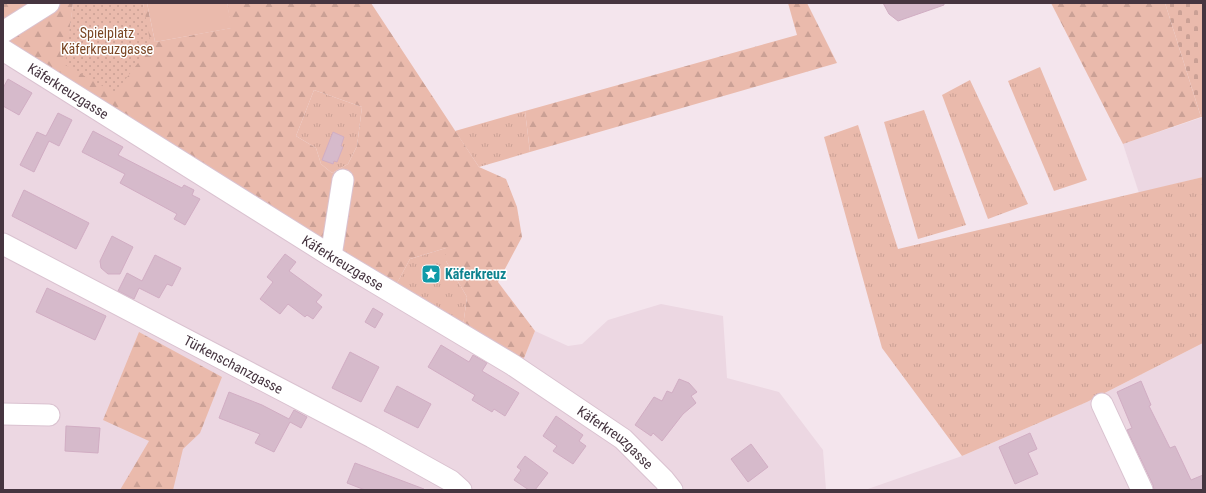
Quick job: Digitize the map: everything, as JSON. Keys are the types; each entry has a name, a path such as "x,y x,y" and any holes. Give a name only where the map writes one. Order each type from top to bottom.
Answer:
{"street":[{"path":"3,32 49,3"},
{"name":"Käferkreuzgasse","path":"3,50 331,256 513,365 623,438 672,490"},
{"path":"331,256 344,180"},
{"name":"Türkenschanzgasse","path":"3,244 372,437 451,481 461,490"},
{"path":"1102,404 1142,490"},
{"path":"3,414 48,415"}],"shaded area":[{"path":"3,39 522,363 535,331 568,346 582,344 608,320 661,304 723,316 727,378 779,392 823,450 826,490 3,490"},
{"path":"1203,117 1203,177 1139,193 1123,144"},
{"path":"1203,343 1203,490 865,490 962,456 1087,402"}],"green space":[{"path":"3,3 73,3 66,65 145,17 143,3 147,3 155,42 231,28 227,3 371,3 479,167 506,179 517,207 522,237 498,282 535,331 522,363 463,326 467,297 446,261 446,248 410,259 396,285 12,48 3,31","holes":["314,90 362,107 357,146 348,164 332,173 321,164 316,148 296,136"]},
{"name":"Spielplatz Käferkreuzgasse","path":"73,3 143,3 151,46 115,93 65,65"},
{"path":"147,3 227,3 232,28 155,42"},
{"path":"788,3 807,3 837,63 530,152 525,111 797,35"},
{"path":"1051,3 1165,3 1201,117 1123,144"},
{"path":"1165,3 1203,3 1203,117 1201,117"},
{"path":"1040,67 1087,180 1054,191 1008,81"},
{"path":"970,80 1028,204 988,219 942,95"},
{"path":"314,90 362,107 357,146 348,164 332,173 321,164 316,148 296,136"},
{"path":"924,110 966,225 918,239 884,122"},
{"path":"525,111 530,152 479,167 455,131"},
{"path":"858,125 898,249 1203,177 1203,343 1087,402 962,456 882,348 824,137"},
{"path":"446,248 446,261 467,297 463,326 396,285 410,259"},
{"path":"139,332 222,377 200,433 183,449 173,490 120,490 149,441 103,420"}],"building":[{"path":"883,3 944,3 944,5 898,21 889,14"},
{"path":"8,79 32,93 19,115 3,106 3,88"},
{"path":"58,113 72,120 59,146 49,141 34,172 20,165 37,132 46,136"},
{"path":"93,131 123,147 118,155 182,188 184,185 194,190 192,195 200,199 185,225 174,219 177,214 120,183 125,174 82,152"},
{"path":"333,132 344,137 341,146 343,147 337,162 334,161 333,164 322,160"},
{"path":"24,190 89,223 76,249 12,216"},
{"path":"112,236 133,247 120,274 108,274 101,268 100,261"},
{"path":"285,254 296,262 289,271 322,295 316,302 322,307 313,319 307,315 305,317 288,304 280,314 260,299 273,282 267,277"},
{"path":"155,255 181,268 172,286 167,284 159,298 139,288 134,299 118,291 127,273 142,281"},
{"path":"47,288 106,316 95,340 36,312"},
{"path":"373,308 383,314 375,328 365,322"},
{"path":"441,345 469,362 473,355 487,363 482,371 519,393 505,416 494,409 492,412 472,400 475,395 428,367"},
{"path":"350,352 379,367 361,402 332,388"},
{"path":"679,379 689,383 697,392 691,396 696,403 683,414 662,441 653,433 651,436 635,425 654,397 662,401 667,391 672,393"},
{"path":"1141,381 1151,405 1149,406 1170,448 1175,446 1191,480 1203,475 1203,490 1154,490 1127,430 1132,428 1117,392"},
{"path":"397,386 431,404 418,428 384,411"},
{"path":"229,392 262,405 289,419 294,410 307,417 301,428 290,422 274,452 255,443 260,434 219,418"},
{"path":"556,416 583,435 579,441 586,446 573,464 553,451 557,446 543,436"},
{"path":"66,426 100,428 98,453 65,451"},
{"path":"1030,433 1037,449 1028,453 1038,474 1015,484 999,447"},
{"path":"751,444 768,467 748,482 731,459"},
{"path":"525,456 548,473 535,490 529,490 514,480 521,470 517,467"},
{"path":"355,463 424,490 365,490 347,483"}],"place":[{"name":"Käferkreuz","path":"431,274"}]}
